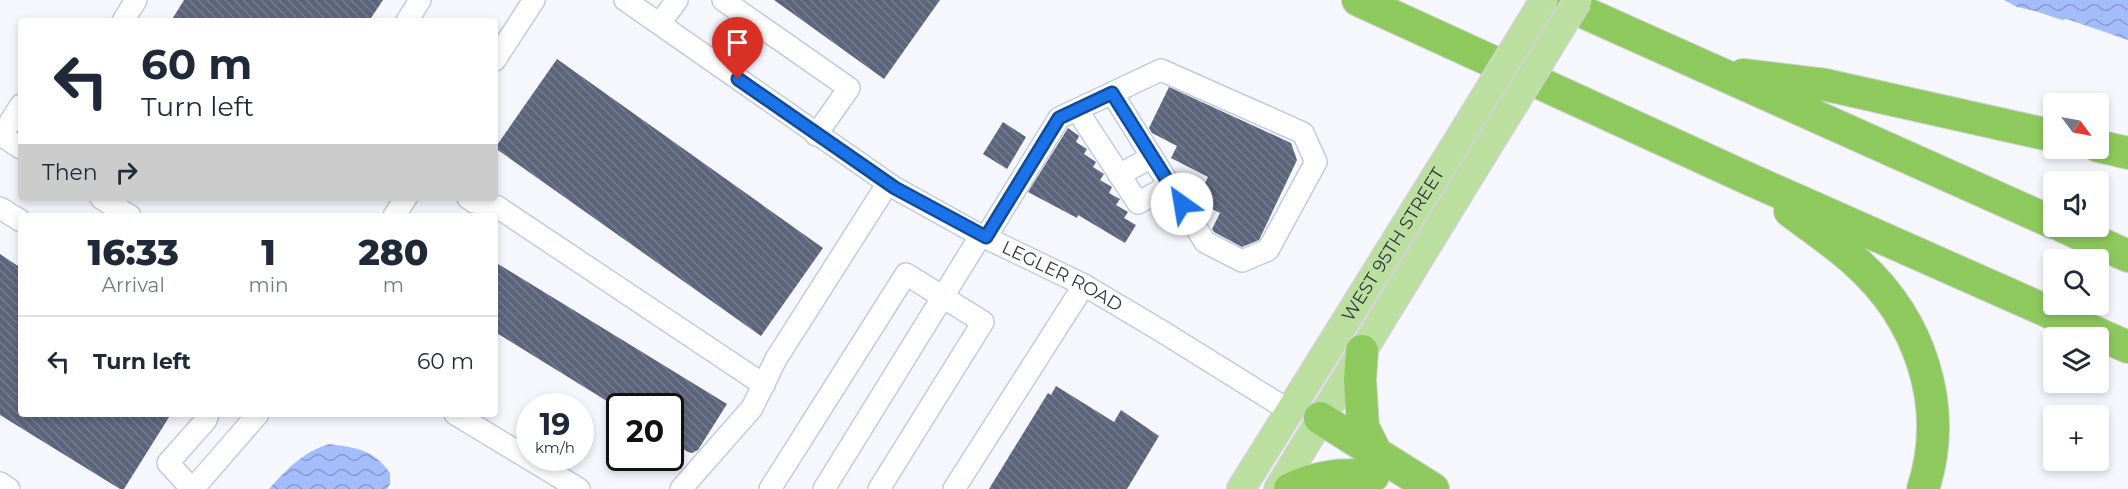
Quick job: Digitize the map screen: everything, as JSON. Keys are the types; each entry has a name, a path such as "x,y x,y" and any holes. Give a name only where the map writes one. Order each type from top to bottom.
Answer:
{"highway":[{"path":"1359,0 1749,179 2128,347"},
{"path":"1556,0 2043,218"},
{"path":"1712,71 1826,85 2043,134"},
{"path":"2109,149 2128,153"},
{"path":"1749,179 1856,262 1899,312 1913,335 1929,380 1933,405 1931,455 1923,489"},
{"path":"2086,237 2128,256"},
{"path":"1362,351 1360,380 1363,427 1381,473"},
{"path":"1315,427 1381,473 1433,489"},
{"path":"1290,489 1320,477 1381,473"}],"main road":[{"name":"WEST 95TH STREET","path":"1241,489 1544,0"},
{"name":"WEST 95TH STREET","path":"1278,489 1578,0"},
{"path":"1290,411 1315,427"}],"street":[{"path":"125,18 136,0"},
{"path":"409,18 420,0"},
{"path":"498,55 534,0"},
{"name":"LEGLER ROAD","path":"625,0 816,135 925,206 1084,285 1290,411"},
{"path":"660,23 677,0"},
{"path":"723,0 849,88 816,135"},
{"path":"824,489 943,297 1059,118 1077,110 1112,93 1161,70 1303,133 1316,162 1268,250 1242,261 1205,242 1112,93"},
{"path":"18,109 0,136 18,146"},
{"path":"1077,110 1138,203 1170,185"},
{"path":"1119,175 1152,157"},
{"path":"681,489 752,408 776,359 888,183"},
{"path":"472,201 496,206 764,385"},
{"path":"104,206 122,213"},
{"path":"0,208 18,219"},
{"path":"770,489 906,274 983,322 879,489"},
{"path":"954,489 1084,285"},
{"path":"207,417 168,463 192,489 255,417"},
{"path":"460,417 578,489"},
{"path":"0,483 9,489"}],"water":[{"path":"2004,0 2128,0 2128,40 2067,19 2062,20 2017,7"},
{"path":"329,444 371,454 390,473 390,484 387,489 269,489 303,456"}],"building":[{"path":"184,0 383,0 371,18 173,18"},
{"path":"774,0 940,0 884,79"},
{"path":"557,59 823,248 761,336 498,150 498,144"},
{"path":"1169,87 1291,143 1297,160 1259,240 1242,247 1214,232 1212,229 1220,213 1196,201 1208,177 1171,158 1177,146 1152,133 1149,128"},
{"path":"1003,122 1026,137 1007,169 983,154"},
{"path":"1068,128 1079,136 1076,142 1087,149 1084,154 1096,162 1093,167 1104,174 1100,180 1112,187 1109,193 1120,199 1116,205 1128,212 1124,218 1136,225 1125,243 1078,215 1077,218 1028,192"},
{"path":"0,254 18,266 18,417 169,417 124,489 120,489 0,415"},
{"path":"498,264 727,404 698,450 688,452 684,450 684,393 606,393 606,400 498,334"},
{"path":"1056,386 1114,422 1121,410 1159,436 1127,489 989,489 1048,393 1051,395"}],"route":[{"path":"738,79 895,188 986,237 1059,118 1112,93 1182,204"}]}
